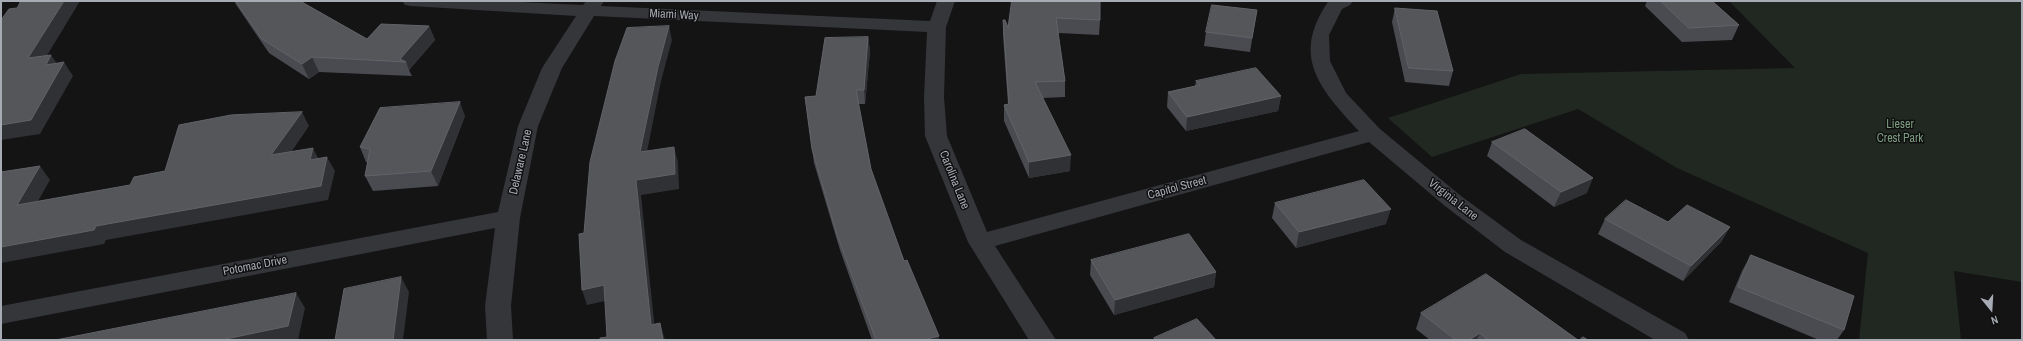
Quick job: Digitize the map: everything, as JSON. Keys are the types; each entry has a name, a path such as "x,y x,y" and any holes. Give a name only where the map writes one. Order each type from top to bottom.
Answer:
{"street":[{"name":"Miami Way","path":"411,1 592,6 937,27"},
{"name":"Carolina Lane","path":"946,1 937,27 934,97 936,136 980,242 1043,340"},
{"name":"Virginia Lane","path":"1344,1 1334,6 1320,35 1320,61 1336,95 1373,134 1453,200 1513,246 1676,340"},
{"name":"Delaware Lane","path":"500,340 498,306 508,218 528,126 552,68 592,6"},
{"name":"Capitol Street","path":"980,242 1373,134"},
{"name":"Potomac Drive","path":"1,315 508,218"}],"green space":[{"name":"Lieser Crest Park","path":"1729,1 2022,1 2022,282 1954,271 1961,340 1859,340 1868,253 1677,168 1578,109 1432,157 1388,118 1521,74 1795,68"}],"building":[{"path":"21,1 64,1 28,58 51,55 46,65 64,62 31,120 1,125 1,20 9,9 17,8"},
{"path":"236,1 300,1 367,39 381,24 429,26 400,59 406,62 312,57 302,64 262,39"},
{"path":"1012,1 1100,1 1100,20 1056,18 1065,81 1035,82 1071,155 1029,162 1004,105 1009,104 1003,20 1005,20 1008,27"},
{"path":"1661,1 1712,1 1739,25 1689,28"},
{"path":"1212,5 1257,10 1252,38 1206,32"},
{"path":"1395,8 1437,11 1453,71 1409,68"},
{"path":"669,26 658,67 640,152 674,147 675,174 636,180 651,325 660,323 663,340 600,340 600,338 607,337 604,285 582,290 579,234 584,233 590,162 615,61 627,28"},
{"path":"868,37 864,90 856,90 871,169 904,261 907,260 939,336 923,340 876,340 837,235 812,149 805,97 816,96 825,38"},
{"path":"1256,68 1281,96 1187,117 1168,92 1200,85 1196,81"},
{"path":"460,102 431,171 365,176 370,149 360,147 380,108"},
{"path":"302,112 271,155 313,148 310,160 327,157 321,186 96,226 94,230 1,247 1,172 40,166 17,205 130,185 134,177 165,171 179,125 231,115"},
{"path":"1525,129 1593,178 1561,192 1492,142"},
{"path":"1364,180 1391,209 1299,232 1275,203"},
{"path":"1626,200 1668,222 1687,205 1730,227 1691,266 1605,219"},
{"path":"1189,234 1216,272 1115,300 1091,260"},
{"path":"1751,255 1854,296 1844,330 1738,287"},
{"path":"1486,274 1578,340 1488,340 1480,333 1469,340 1456,340 1421,313"},
{"path":"401,277 393,340 335,340 344,289"},
{"path":"296,293 288,326 221,340 56,340"},
{"path":"1197,319 1216,340 1156,340 1154,338"},
{"path":"1583,337 1588,340 1580,340"}]}
